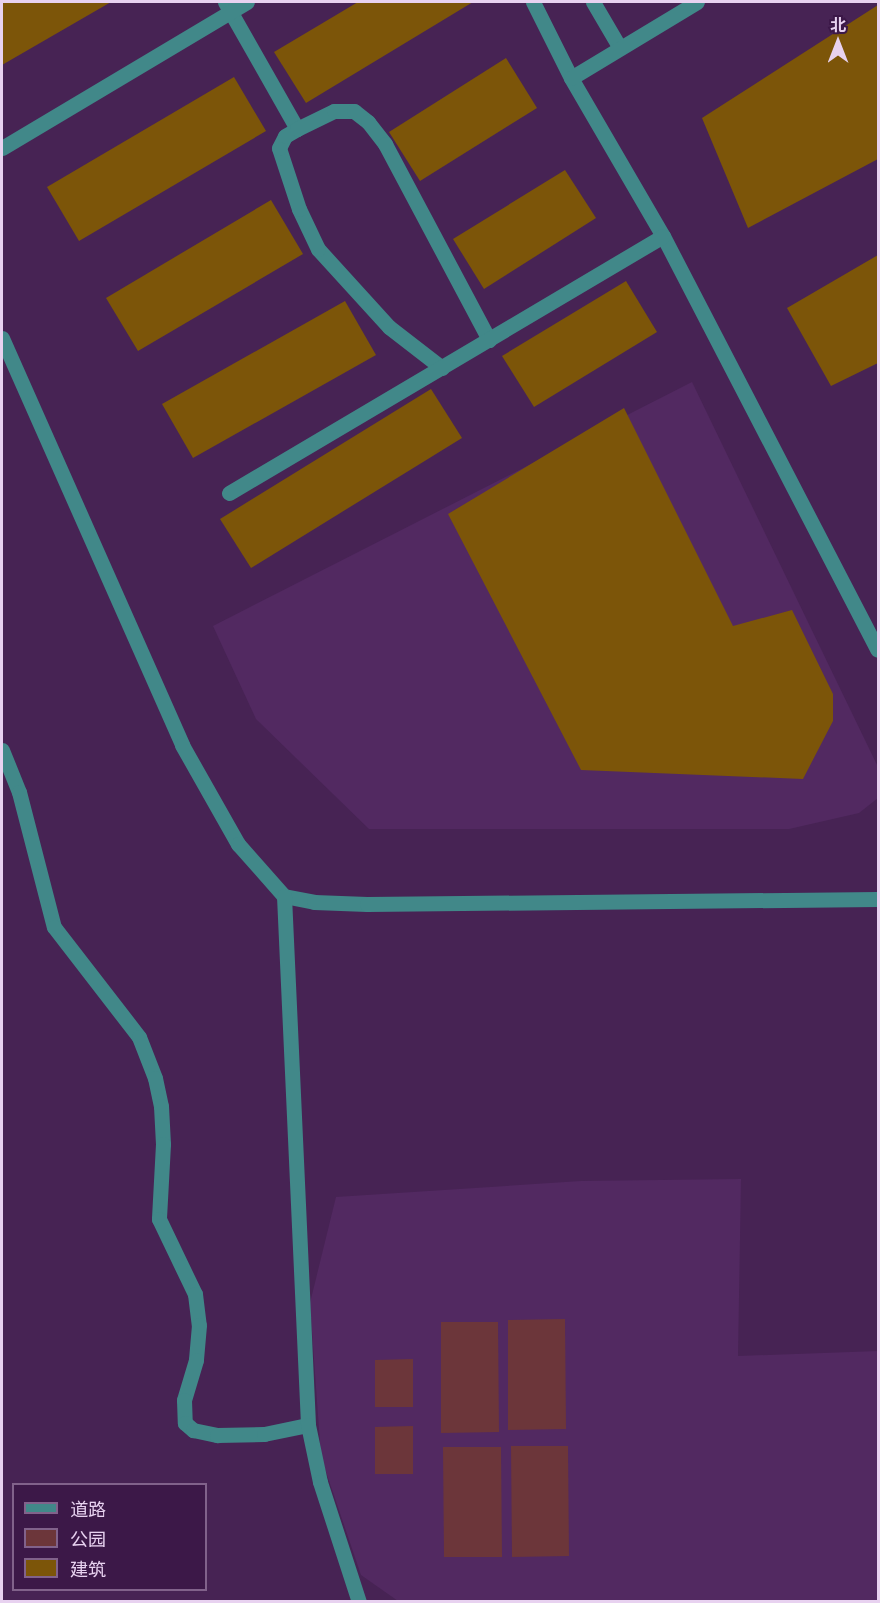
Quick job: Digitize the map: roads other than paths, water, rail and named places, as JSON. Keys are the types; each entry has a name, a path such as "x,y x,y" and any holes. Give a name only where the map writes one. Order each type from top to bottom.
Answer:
{"street":[{"path":"2,148 227,7 247,2"},
{"path":"532,2 571,78 663,236 879,650"},
{"path":"592,2 620,48"},
{"path":"571,78 697,2"},
{"path":"227,7 297,129"},
{"path":"442,368 389,327 318,249 299,209 279,148 285,136 334,111 354,111 368,122 385,144 489,340"},
{"path":"229,493 663,236"},
{"path":"2,338 182,745 238,844 284,896 314,902 367,904 879,899"},
{"path":"2,750 19,792 54,927 139,1037 155,1078 163,1144 159,1219 195,1294 199,1325 196,1360 184,1401 185,1424 193,1430 217,1435 264,1434 308,1425"},
{"path":"284,896 308,1425 320,1482 359,1602"}]}
